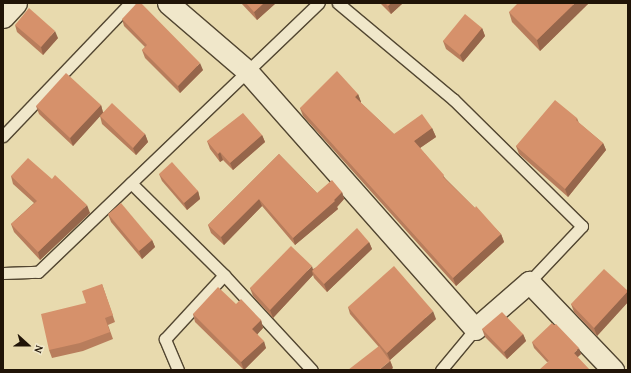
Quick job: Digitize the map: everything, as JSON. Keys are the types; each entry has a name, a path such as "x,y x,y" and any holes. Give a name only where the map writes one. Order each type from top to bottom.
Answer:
{"street":[{"path":"3,17 16,3"},
{"path":"168,3 247,71 475,329 529,282 613,370"}],"lane":[{"path":"3,136 130,3"},
{"path":"3,273 38,272 319,3"},
{"path":"338,3 453,99 582,226 529,282"},
{"path":"130,183 224,275 312,370"},
{"path":"178,370 164,339 224,275"},
{"path":"441,370 475,329"}],"building":[{"path":"137,3 141,3 200,63 178,86 142,50 147,45 122,19"},
{"path":"246,3 264,3 254,12"},
{"path":"518,3 575,3 537,40 509,12"},
{"path":"29,8 55,31 41,47 15,25"},
{"path":"465,14 482,28 460,55 443,41"},
{"path":"337,71 358,94 355,97 394,134 422,114 432,128 414,141 444,175 443,177 475,208 476,206 501,234 453,278 300,108"},
{"path":"66,73 101,105 70,138 36,106"},
{"path":"555,100 577,118 576,120 603,143 565,189 516,146"},
{"path":"112,103 145,134 133,148 100,116"},
{"path":"243,113 262,135 230,163 220,152 218,154 207,141"},
{"path":"279,154 317,193 332,180 342,192 334,200 335,201 293,238 259,199 221,237 208,225"},
{"path":"28,158 52,179 55,175 87,205 38,252 11,224 37,201 11,176"},
{"path":"172,162 198,191 184,203 159,174"},
{"path":"121,203 152,240 139,251 108,214"},
{"path":"357,228 369,242 324,284 312,271"},
{"path":"291,246 312,266 270,310 250,288"},
{"path":"394,266 433,311 387,353 348,307"},
{"path":"604,269 628,291 594,328 571,304"},
{"path":"102,284 113,315 105,318 110,332 80,343 49,350 41,314 86,303 82,291"},
{"path":"218,287 236,304 241,299 261,320 252,329 264,341 241,362 193,314"},
{"path":"502,312 523,334 504,352 482,329"},
{"path":"552,323 554,325 556,324 579,348 574,353 590,370 539,370 549,361 532,342"},
{"path":"379,346 390,361 379,370 348,370"}]}
